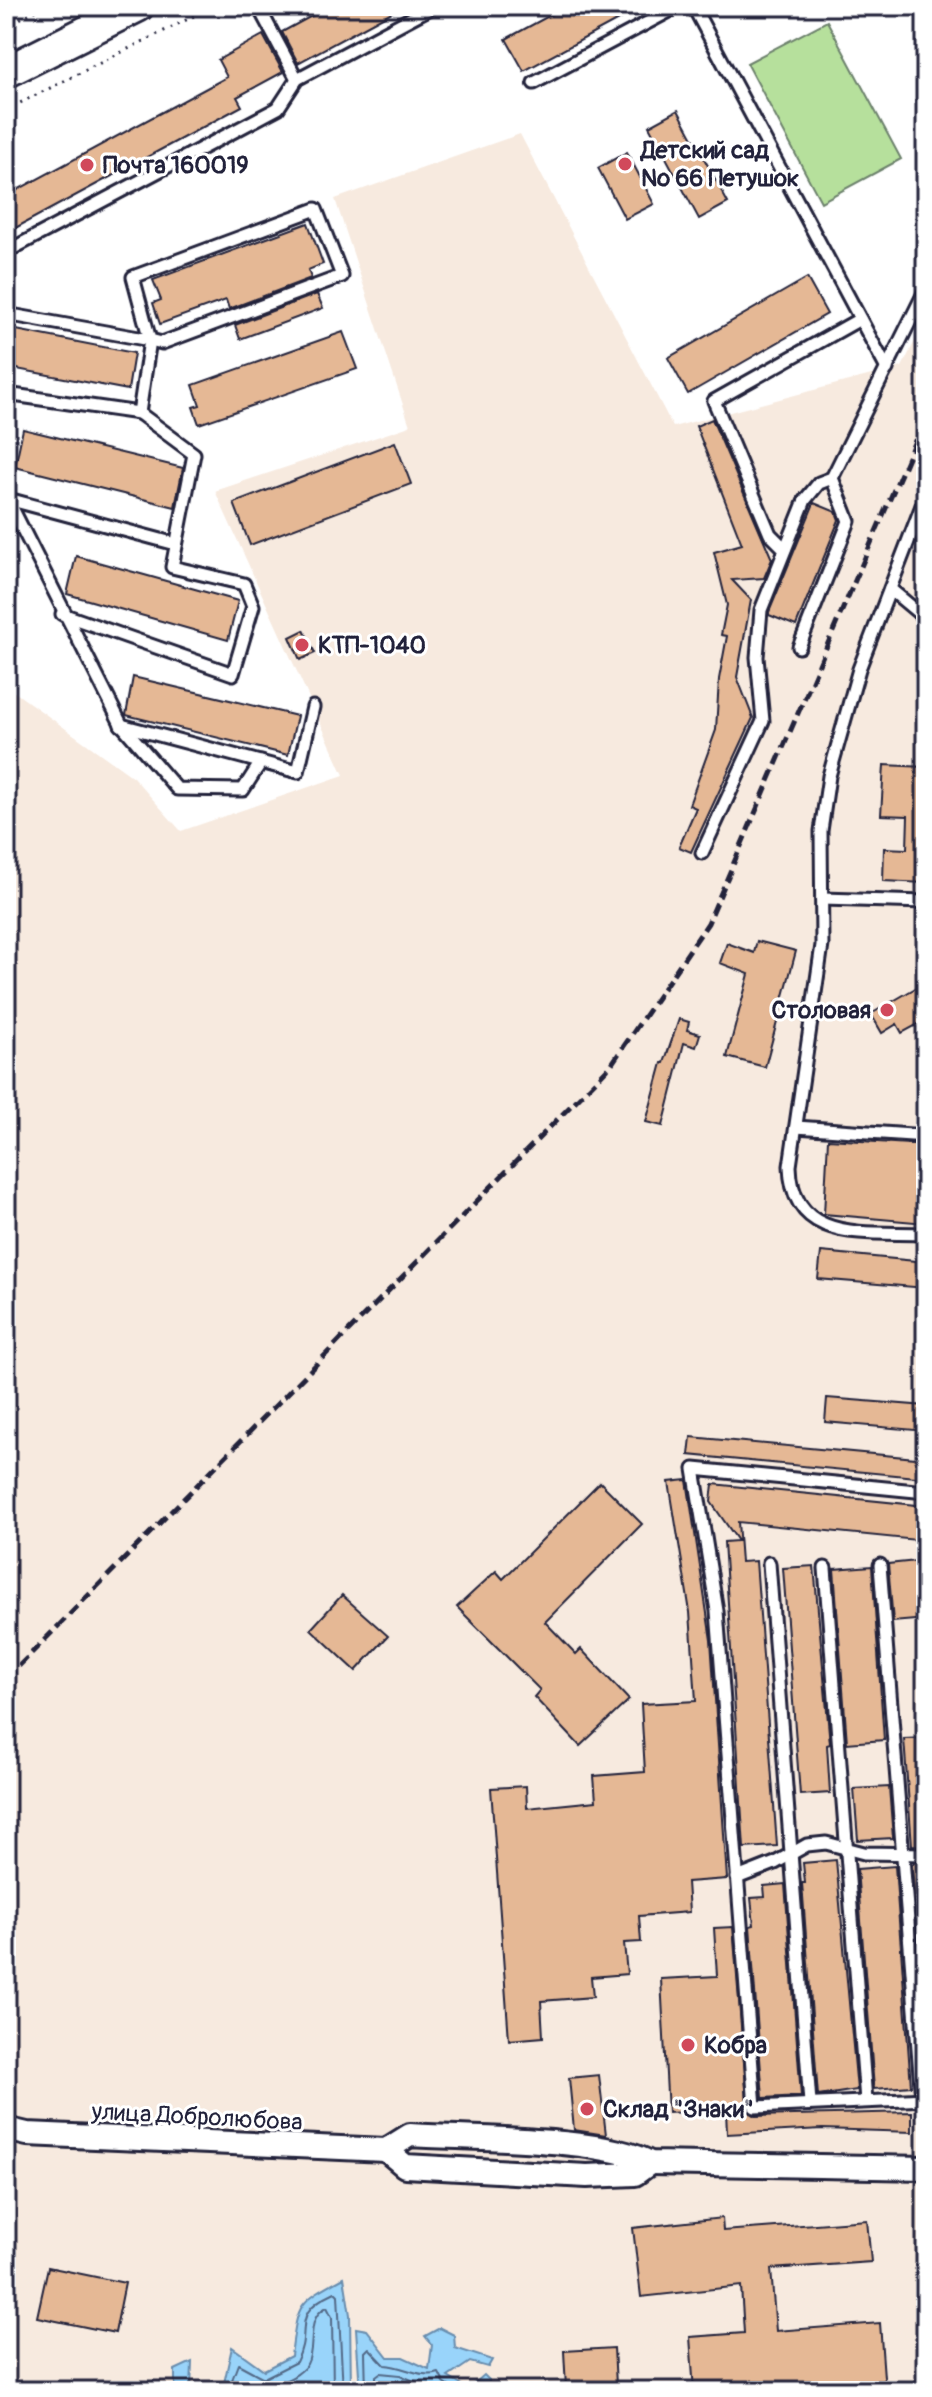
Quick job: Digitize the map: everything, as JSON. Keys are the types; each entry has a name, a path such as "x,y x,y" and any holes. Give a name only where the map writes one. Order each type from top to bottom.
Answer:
{"main road":[{"path":"6,72 138,6"}],"street":[{"name":"улица Добролюбова","path":"6,2129 42,2135 386,2150 410,2135 588,2147 632,2153 650,2163 926,2168"},
{"name":"улица Добролюбова","path":"386,2150 405,2166 587,2176 635,2174 650,2163"}],"lane":[{"path":"258,6 297,79"},
{"path":"6,252 278,108 297,79 434,6"},
{"path":"534,83 679,6"},
{"path":"693,6 887,369"},
{"path":"6,314 150,340 162,343 342,276 316,209 133,277 150,340 139,413"},
{"path":"702,853 763,721 757,657 761,610 785,549 805,500 819,483 832,478 926,289"},
{"path":"785,549 770,534 714,401 860,319"},
{"path":"6,394 139,413 194,454 172,567 244,584 253,606 233,674 62,614"},
{"path":"799,647 849,521 832,478"},
{"path":"926,495 859,669 829,776 821,831 822,945 790,1166 790,1189 805,1214 828,1229 926,1234"},
{"path":"7,498 176,544"},
{"path":"7,498 62,614 121,724 177,789 243,790 261,762"},
{"path":"890,589 926,619"},
{"path":"121,724 298,772 313,707"},
{"path":"822,899 926,902"},
{"path":"796,1127 926,1136"},
{"path":"880,1565 924,2099 755,2107 717,1611 694,1469 926,1492"},
{"path":"769,1563 810,2103"},
{"path":"825,1568 866,2101"},
{"path":"737,1878 807,1845 826,1843 864,1853 926,1854"}],"path":[{"path":"6,26 44,6"},
{"path":"6,110 214,6"}],"shaded area":[{"path":"520,134 673,427 902,367 926,319 926,2391 6,2391 6,686 133,777 181,831 344,775 215,491 410,426 335,199"}],"green space":[{"path":"827,21 901,159 821,202 747,63"}],"water":[{"path":"344,2277 350,2315 351,2391 228,2391 224,2383 232,2347 264,2370 291,2356 295,2325 302,2306 316,2293"},
{"path":"356,2328 367,2330 388,2357 403,2357 429,2369 432,2345 425,2336 440,2328 454,2335 455,2348 492,2360 488,2367 470,2362 448,2377 468,2389 484,2375 489,2380 489,2391 360,2391"},
{"path":"192,2362 191,2391 175,2391 175,2370"}],"building":[{"path":"330,6 403,6 298,63 282,32"},
{"path":"567,6 644,6 524,71 506,39"},
{"path":"263,35 283,72 237,97 242,106 6,233 6,196 227,77 218,60"},
{"name":"Детский сад № 66 Петушок","path":"678,110 728,203 699,219 649,126"},
{"path":"627,152 654,204 625,219 598,168"},
{"path":"308,223 323,264 308,270 311,278 229,309 226,300 160,324 153,303 161,300 153,280"},
{"path":"807,278 827,314 688,394 668,358"},
{"path":"317,294 323,308 240,339 235,325"},
{"path":"6,328 134,353 128,390 6,367"},
{"path":"343,332 357,369 199,424 193,407 200,405 193,385"},
{"path":"712,419 772,559 764,578 732,580 751,600 737,677 753,718 691,852 679,847 696,808 689,805 716,730 719,679 727,636 721,635 727,605 714,552 742,544 696,426"},
{"path":"23,429 183,468 175,507 15,467"},
{"path":"395,442 411,484 250,545 234,503"},
{"path":"814,503 836,512 839,520 796,626 769,615 769,612"},
{"path":"76,556 238,601 228,640 67,594"},
{"name":"КТП-1040","path":"304,630 315,653 300,660 290,637"},
{"path":"133,677 297,716 288,755 126,715"},
{"path":"884,765 926,767 926,883 883,881 884,848 907,849 908,816 881,815"},
{"path":"757,941 796,951 765,1067 727,1057 749,974 720,963 727,943 754,953"},
{"path":"926,982 926,1020 902,1033 897,1024 882,1033 871,1014"},
{"path":"679,1019 689,1022 687,1030 700,1034 696,1047 684,1043 663,1126 646,1122 662,1063"},
{"path":"828,1139 926,1145 926,1223 824,1214"},
{"path":"821,1252 926,1262 926,1288 818,1279"},
{"path":"827,1398 926,1406 926,1431 825,1422"},
{"path":"691,1437 926,1459 926,1478 689,1455"},
{"path":"687,1480 711,1640 727,1879 687,1882 689,1912 639,1916 641,1942 624,1943 627,1974 591,1977 593,1997 541,2001 543,2037 509,2040 491,1788 526,1786 527,1808 596,1801 594,1776 645,1772 641,1704 696,1701 690,1612 669,1482"},
{"path":"600,1482 642,1524 545,1622 576,1654 581,1649 629,1700 580,1746 534,1697 540,1690 457,1607 496,1571 503,1579"},
{"path":"713,1484 926,1506 926,1541 738,1522 741,1562 756,1561 777,1846 744,1848 724,1542 738,1541 711,1502"},
{"path":"926,1560 926,1619 893,1622 888,1564"},
{"path":"814,1566 830,1744 827,1745 830,1793 800,1795 783,1568"},
{"path":"872,1566 884,1740 847,1743 834,1569"},
{"path":"342,1595 388,1636 356,1671 311,1629"},
{"path":"926,1738 926,1846 912,1845 904,1739"},
{"path":"889,1787 893,1838 858,1840 854,1789"},
{"path":"836,1860 857,2090 818,2096 803,1863"},
{"path":"914,1862 926,1862 926,2041 912,1865"},
{"path":"895,1866 911,2086 874,2089 857,1869"},
{"path":"785,1884 801,2096 763,2098 750,1926 754,1925 751,1898 765,1897 764,1886"},
{"path":"733,1927 748,2112 755,2116 912,2112 912,2132 822,2129 727,2134 726,2110 668,2113 661,1979 717,1976 714,1928"},
{"name":"Склад \"Знаки\"","path":"599,2075 606,2135 574,2130 569,2078"},
{"path":"722,2218 723,2231 867,2220 871,2262 771,2269 776,2331 880,2323 885,2391 694,2391 690,2337 744,2333 741,2286 641,2297 633,2228"},
{"path":"48,2267 125,2283 115,2333 37,2317"},
{"path":"614,2348 616,2385 566,2388 564,2351"}],"railway":[{"path":"6,1679 611,1065 708,923 926,415"}],"place":[{"name":"Детский сад № 66 Петушок","path":"625,164"},
{"name":"Почта 160019","path":"87,165"},
{"name":"КТП-1040","path":"302,645"},
{"name":"Столовая","path":"887,1010"},
{"name":"Кобра","path":"688,2045"},
{"name":"Склад \"Знаки\"","path":"587,2109"}]}
